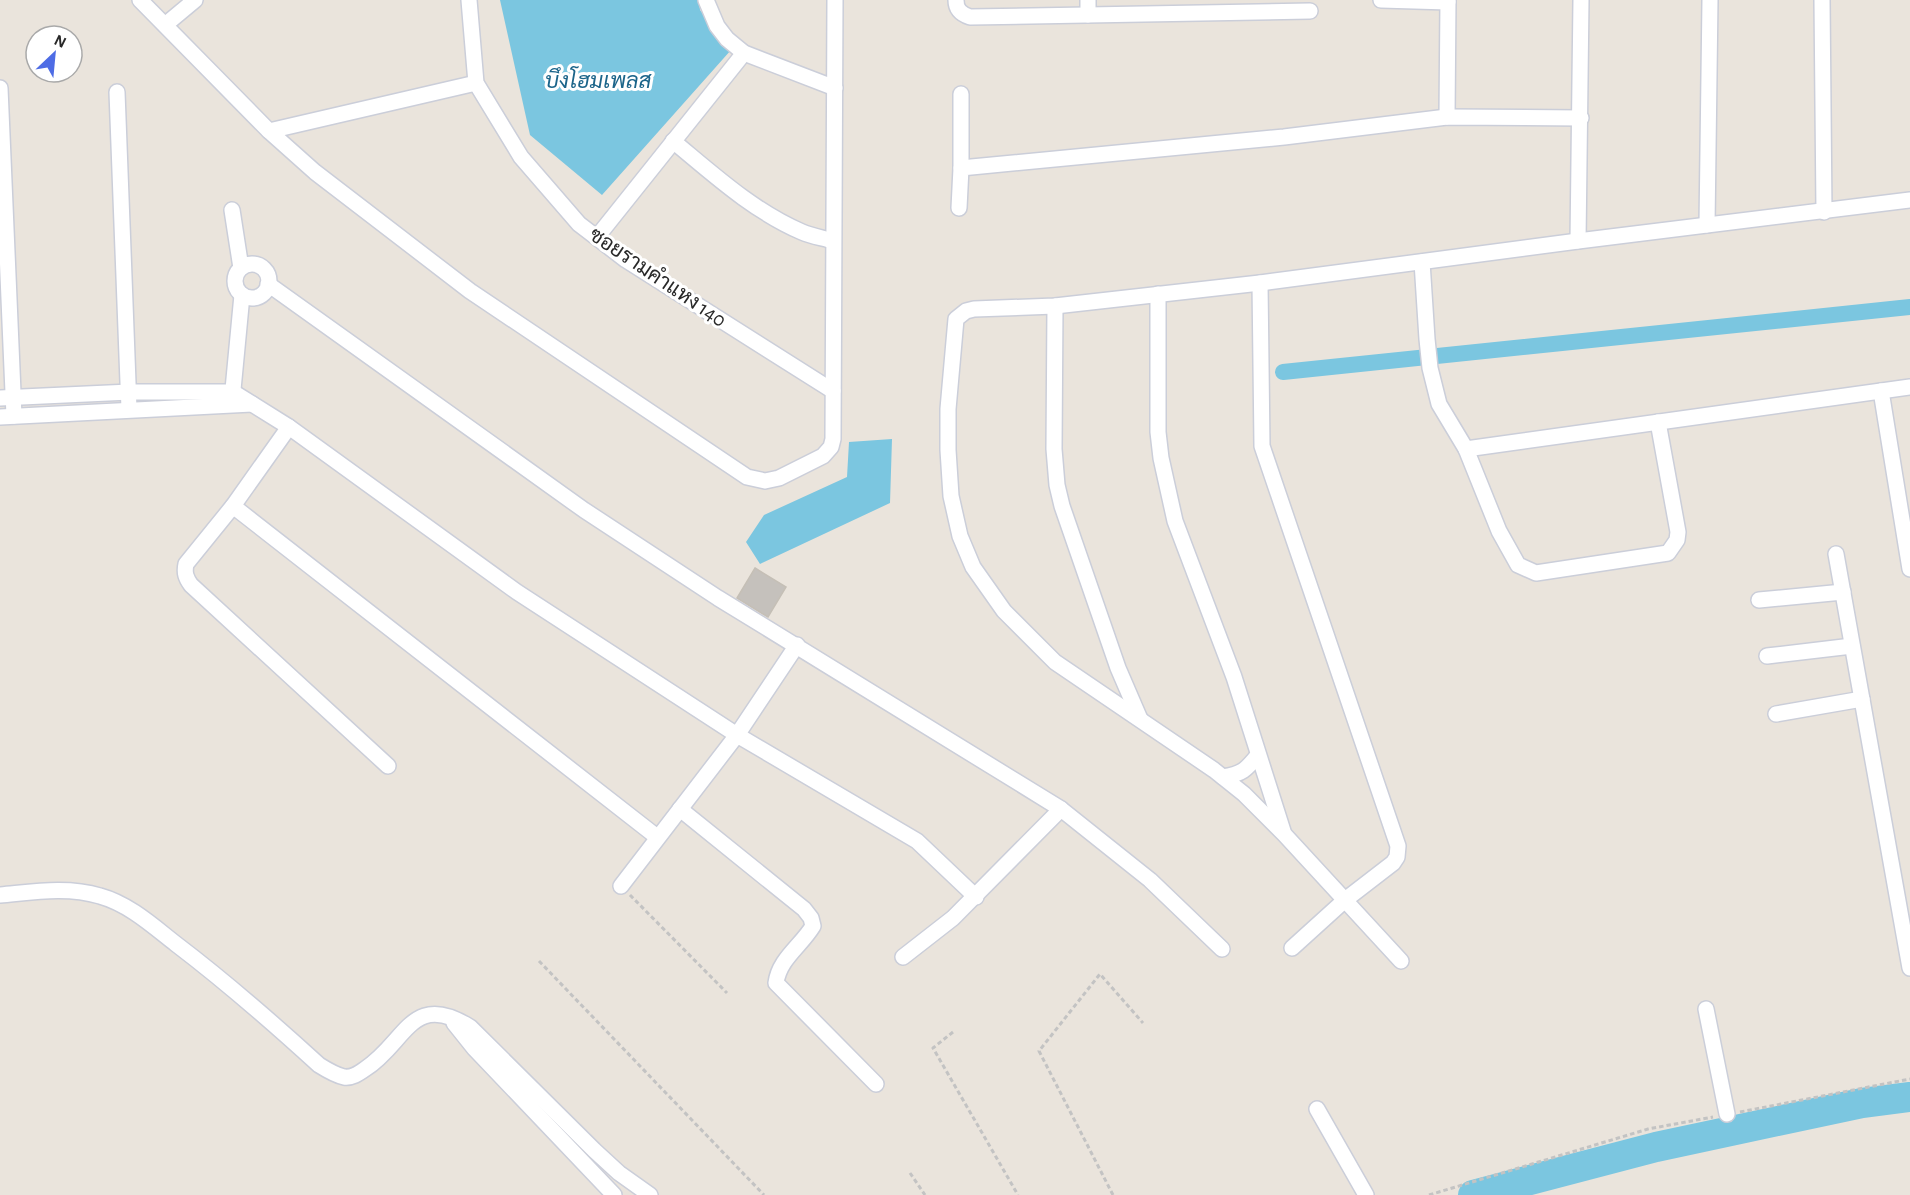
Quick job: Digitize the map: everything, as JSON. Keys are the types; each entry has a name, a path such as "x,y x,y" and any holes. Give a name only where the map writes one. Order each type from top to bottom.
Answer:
{"street":[{"path":"140,0 269,131 315,172 470,291 747,477 765,481 779,478 823,456 832,439 836,0"},
{"path":"165,25 195,0"},
{"name":"ซอยรามคำแหง 140","path":"469,0 476,83 521,158 579,224 626,260 833,391"},
{"path":"706,0 717,26 727,39 744,53 835,88"},
{"path":"956,0 956,6 961,14 970,17 1088,8 1207,7 1310,11"},
{"path":"1381,0 1448,1 1447,117"},
{"path":"1578,241 1581,0"},
{"path":"1707,225 1710,0"},
{"path":"1822,0 1824,212"},
{"path":"597,237 744,53"},
{"path":"269,131 476,83"},
{"path":"0,88 7,416 129,409 232,399"},
{"path":"117,92 129,409"},
{"path":"959,208 962,94"},
{"path":"961,168 1284,137 1447,117 1581,118"},
{"path":"673,141 735,191 769,214 803,232 833,241"},
{"path":"1401,961 1244,794 1140,719 1055,662 1004,611 973,567 960,536 951,496 948,409 956,320 974,309 1055,306 1260,283 1910,200"},
{"path":"232,210 241,268 235,279 237,291 252,298 258,297 266,290 268,284 266,273 258,265 252,264 241,268"},
{"path":"1422,262 1430,368 1439,404 1466,449 1499,531 1518,565 1536,573 1668,553 1678,532 1658,422"},
{"path":"1260,283 1262,446 1398,846 1397,857 1393,863 1345,900 1292,948"},
{"path":"268,284 584,510 718,598 1061,809 1150,880 1222,949"},
{"path":"1158,294 1158,432 1161,458 1175,521 1234,677 1284,834"},
{"path":"232,399 242,295"},
{"path":"1055,306 1054,449 1057,485 1062,506 1118,668 1140,719"},
{"path":"1466,449 1910,387"},
{"path":"1881,391 1910,569"},
{"path":"6,397 130,392 232,399 252,404 289,427 517,592 737,735 916,841 976,897"},
{"path":"289,427 233,506 186,564 184,571 186,578 388,766"},
{"path":"233,506 657,837"},
{"path":"1836,554 1910,968"},
{"path":"1759,600 1843,592"},
{"path":"621,886 737,735 796,645"},
{"path":"1767,656 1852,646"},
{"path":"1776,714 1862,699"},
{"path":"1223,777 1238,775 1258,755"},
{"path":"680,809 804,909 812,918 813,926 807,936 782,963 777,973 776,983 876,1084"},
{"path":"903,957 954,918 1061,809"},
{"path":"0,895 70,890 99,895 117,902 142,918 214,973 319,1065 344,1077 352,1077 373,1064 412,1023 424,1016 437,1013 448,1016 470,1028 614,1195"},
{"path":"1706,1009 1727,1114"},
{"path":"537,1103 619,1173 650,1195"},
{"path":"1317,1109 1366,1195"}],"path":[{"path":"621,886 727,993"},
{"path":"538,961 764,1195"},
{"path":"1113,1195 1039,1051 1100,974 1143,1023"},
{"path":"953,1032 933,1048 1018,1195"},
{"path":"1429,1195 1648,1129 1910,1079"},
{"path":"910,1173 926,1195"}],"water":[{"name":"บึงโฮมเพลส","path":"500,0 699,0 700,10 731,50 602,195 530,135"},
{"path":"892,439 890,503 760,564 746,542 764,515 847,477 849,442"}],"building":[{"path":"755,568 786,587 768,617 737,598"}],"waterway":[{"path":"1283,372 1910,307"},
{"path":"1473,1195 1656,1147 1862,1103 1910,1097"}]}
